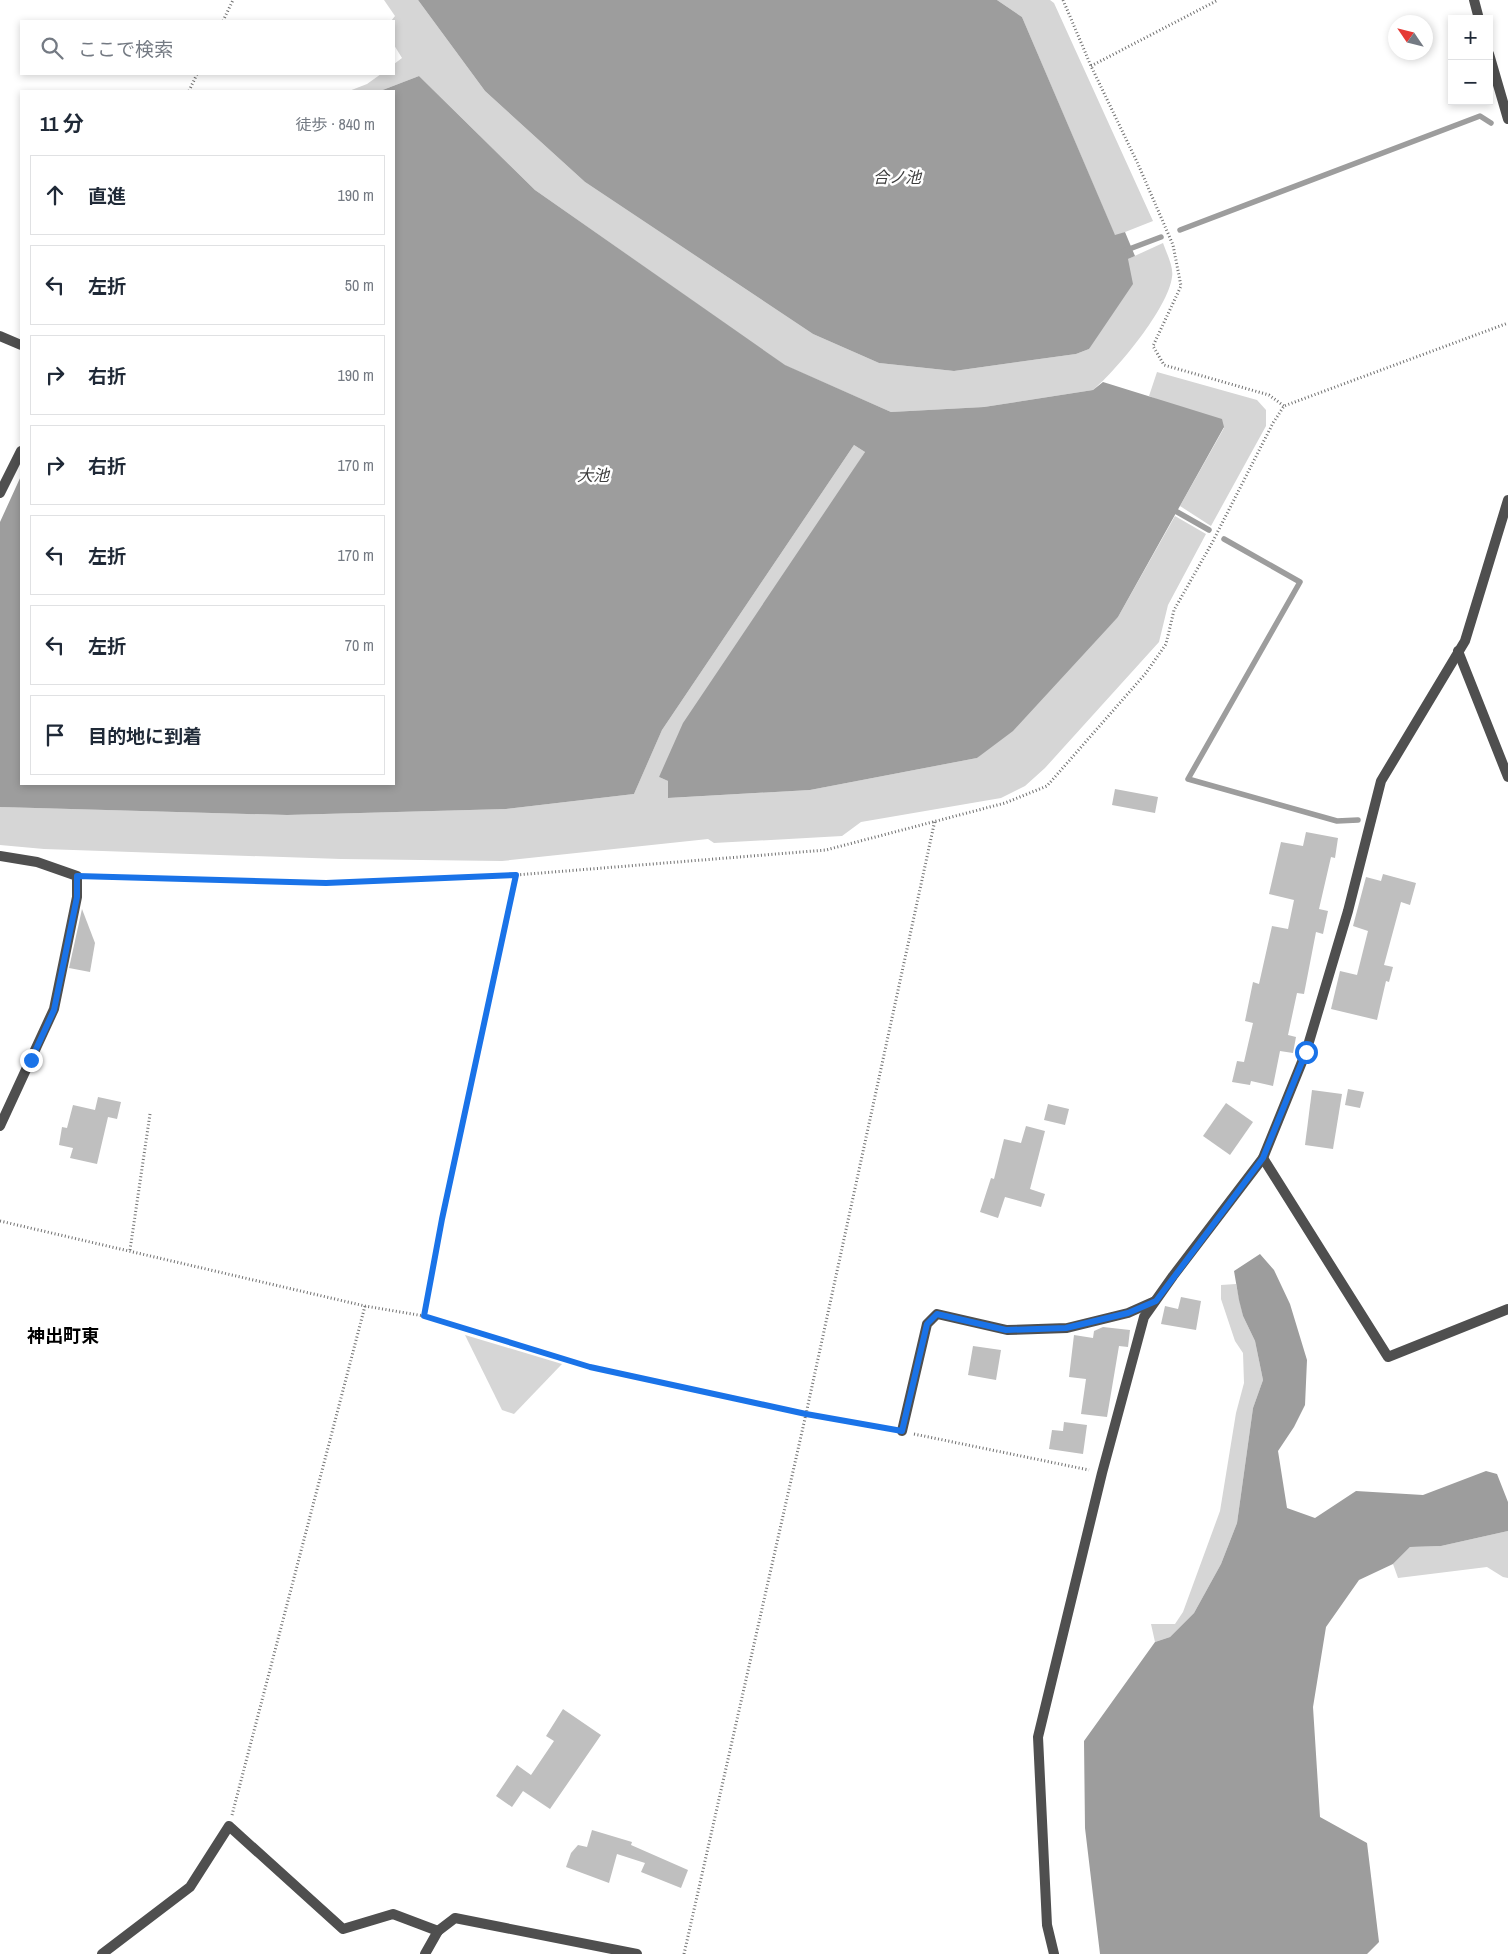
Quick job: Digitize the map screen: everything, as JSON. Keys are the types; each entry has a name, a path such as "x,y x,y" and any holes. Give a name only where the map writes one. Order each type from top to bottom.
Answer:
{"street":[{"path":"1474,0 1478,15"},
{"path":"1491,60 1508,119"},
{"path":"0,336 20,345"},
{"path":"0,493 20,453"},
{"path":"1054,1954 1047,1925 1038,1737 1102,1473 1144,1317 1263,1158 1306,1052 1348,911 1381,781 1465,640 1508,500"},
{"path":"1458,651 1508,777"},
{"path":"0,856 37,862 77,876 77,897 54,1010 0,1126"},
{"path":"1263,1158 1388,1357 1508,1309"},
{"path":"902,1431 927,1324 937,1314 1006,1330 1066,1328 1128,1313 1156,1301"},
{"path":"102,1954 190,1887 229,1826 344,1929 393,1914 438,1931"},
{"path":"425,1954 438,1931 455,1918 637,1954"}],"path":[{"path":"223,20 233,0"},
{"path":"1063,0 1173,245 1181,286 1153,346 1164,365 1269,395 1284,406"},
{"path":"1091,66 1218,0"},
{"path":"189,90 197,75"},
{"path":"77,876 326,883 516,875 826,850 1005,802 1048,786 1146,673 1166,644 1174,610 1212,543 1273,423 1284,406 1508,323"},
{"path":"684,1954 806,1414 935,820"},
{"path":"424,1316 442,1219 516,875"},
{"path":"130,1250 150,1114"},
{"path":"0,1221 365,1306 424,1316 590,1367 806,1414 902,1431 1102,1473"},
{"path":"229,1826 365,1306"}],"shaded area":[{"path":"384,0 418,0 485,91 585,182 813,334 879,363 954,371 1076,354 1089,349 1128,259 1163,243 1172,269 1168,290 1152,321 1128,353 1093,390 984,407 891,412 784,365 535,190 419,76 383,90 352,90 367,84 380,75 395,75 395,63 402,58 395,47 395,20 392,20 395,16"},
{"path":"997,0 1050,0 1054,3 1153,221 1115,236 1022,17"},
{"path":"1157,372 1257,400 1266,410 1266,426 1211,526 1180,506 1224,428 1149,396"},
{"path":"854,445 865,452 659,777 668,781 669,798 810,790 977,758 1118,617 1175,516 1206,534 1168,605 1159,642 1045,768 1025,786 1001,798 861,822 842,836 714,843 708,839 502,861 341,859 44,849 0,845 0,807 287,815 506,809 634,794 662,730"},
{"path":"1236,1284 1243,1316 1255,1341 1263,1380 1253,1408 1237,1523 1221,1564 1194,1613 1170,1637 1155,1642 1151,1624 1175,1624 1183,1612 1220,1511 1236,1413 1244,1383 1243,1353 1235,1341 1221,1299 1221,1285"},
{"path":"465,1335 562,1364 514,1414 502,1410"},
{"path":"1508,1531 1508,1578 1487,1567 1398,1578 1393,1564 1410,1547 1441,1546"}],"water":[{"name":"合ノ池","path":"418,0 997,0 1022,17 1115,235 1125,232 1135,256 1128,259 1133,284 1089,349 1076,354 954,371 879,363 813,334 585,182 485,91"},
{"name":"大池","path":"419,76 535,190 785,365 891,412 984,407 1093,390 1103,382 1222,419 1224,427 1118,617 1013,731 977,758 810,790 668,798 668,781 659,777 683,723 865,452 854,445 662,730 634,794 506,809 287,815 0,807 0,522 20,478 20,785 395,785 395,90 383,90"},
{"path":"1260,1254 1274,1270 1290,1304 1307,1360 1305,1405 1294,1427 1278,1451 1287,1508 1315,1518 1356,1491 1423,1495 1486,1471 1497,1474 1508,1502 1508,1531 1441,1546 1410,1547 1393,1564 1359,1580 1326,1627 1313,1707 1320,1817 1367,1843 1379,1942 1367,1954 1100,1954 1085,1828 1084,1741 1155,1642 1170,1637 1194,1613 1221,1564 1237,1523 1253,1408 1263,1380 1255,1341 1243,1316 1234,1271"}],"building":[{"path":"1115,789 1158,797 1155,813 1112,805"},
{"path":"1306,832 1338,838 1335,858 1331,857 1319,909 1328,911 1323,934 1316,932 1304,994 1297,993 1288,1035 1296,1037 1293,1053 1280,1051 1273,1086 1251,1081 1250,1085 1232,1082 1237,1061 1244,1062 1253,1023 1245,1021 1253,982 1259,984 1272,926 1288,929 1294,900 1269,894 1281,842 1303,846"},
{"path":"1383,874 1416,883 1410,905 1401,902 1384,965 1393,967 1389,982 1386,981 1377,1020 1331,1009 1340,971 1357,975 1368,931 1353,926 1366,877 1381,881"},
{"path":"82,909 95,943 90,972 69,968"},
{"path":"1348,1089 1364,1092 1360,1108 1345,1105"},
{"path":"1312,1090 1342,1094 1333,1149 1305,1145"},
{"path":"98,1097 121,1102 117,1119 108,1117 97,1164 70,1158 73,1148 59,1145 62,1127 67,1128 73,1105 95,1110"},
{"path":"1226,1103 1253,1122 1230,1155 1203,1136"},
{"path":"1048,1104 1069,1109 1065,1125 1044,1120"},
{"path":"1026,1126 1045,1131 1030,1189 1045,1194 1041,1207 1005,1197 998,1218 980,1212 991,1178 994,1179 1004,1139 1021,1143"},
{"path":"1181,1297 1201,1301 1196,1330 1161,1324 1165,1306 1178,1309"},
{"path":"1103,1327 1130,1330 1128,1347 1119,1346 1107,1417 1081,1414 1086,1379 1069,1377 1074,1335 1093,1338 1094,1331"},
{"path":"973,1346 1001,1350 996,1380 968,1375"},
{"path":"1064,1422 1087,1425 1083,1454 1049,1449 1052,1430 1063,1431"},
{"path":"563,1709 601,1735 550,1809 523,1791 512,1807 496,1796 517,1765 531,1775 554,1741 546,1736"},
{"path":"592,1830 632,1842 631,1845 688,1870 681,1888 641,1872 645,1863 617,1854 609,1883 566,1867 571,1853 578,1845 587,1847"}],"waterway":[{"path":"1180,230 1480,116 1491,123"},
{"path":"1124,251 1161,237"},
{"path":"1172,509 1209,530"},
{"path":"1224,539 1300,582 1188,779 1337,821 1358,820"}],"district":[{"name":"神出町東","path":"63,1335"}],"route":[{"path":"31,1060 54,1010 77,897 77,876 326,883 516,875 442,1219 424,1316 590,1367 806,1414 902,1431 927,1324 937,1314 1006,1330 1066,1328 1128,1313 1156,1301 1263,1158 1306,1052"}]}
